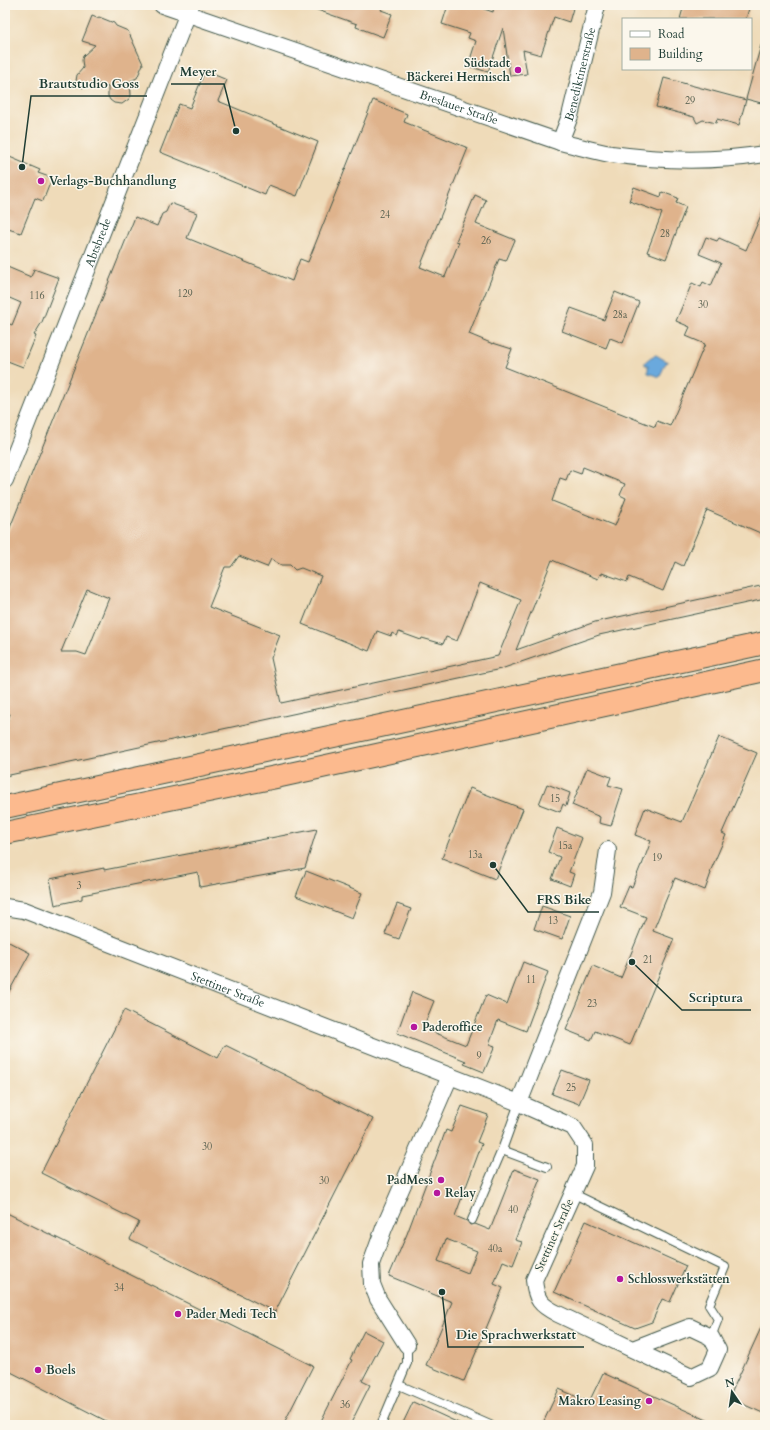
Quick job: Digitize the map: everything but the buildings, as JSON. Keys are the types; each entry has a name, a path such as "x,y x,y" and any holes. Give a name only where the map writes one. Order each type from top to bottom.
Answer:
{"highway":[{"path":"5,807 765,643"},
{"path":"5,833 276,777 765,670"}],"street":[{"name":"Breslauer Straße","path":"162,5 189,10 302,53 560,142 610,154 668,160 737,158 765,154"},
{"name":"Benediktinerstraße","path":"560,142 570,116 597,5"},
{"name":"Abtsbrede","path":"5,480 189,10"},
{"path":"519,1103 602,892 608,850"},
{"name":"Stettiner Straße","path":"5,907 24,910 519,1103 573,1127 585,1145 585,1166 534,1280 536,1294 545,1308 691,1377 710,1368 718,1350 712,1337"},
{"path":"408,1345 378,1300 372,1284 371,1264 384,1228 450,1076"},
{"path":"633,1349 690,1327 712,1337"}],"lane":[{"path":"472,1220 502,1150 519,1103"},
{"path":"502,1150 547,1167"},
{"path":"572,1193 725,1266 709,1305 718,1319 712,1337"},
{"path":"381,1425 407,1364 408,1345"},
{"path":"399,1385 490,1425"}],"water":[{"path":"656,355 668,362 665,364 660,377 648,373 648,365 645,365 645,362"}],"place":[{"name":"Südstadt Bäckerei Hermisch","path":"518,70"},
{"name":"Meyer","path":"236,131"},
{"name":"Brautstudio Goss","path":"22,167"},
{"name":"Verlags-Buchhandlung","path":"41,181"},
{"name":"FRS Bike","path":"493,865"},
{"name":"Scriptura","path":"632,962"},
{"name":"Paderoffice","path":"414,1027"},
{"name":"PadMess","path":"441,1180"},
{"name":"Relay","path":"437,1193"},
{"name":"Schlosswerkstätten","path":"620,1279"},
{"name":"Die Sprachwerkstatt","path":"442,1292"},
{"name":"Pader Medi Tech","path":"178,1314"},
{"name":"Boels","path":"38,1370"},
{"name":"Makro Leasing","path":"649,1401"}]}
